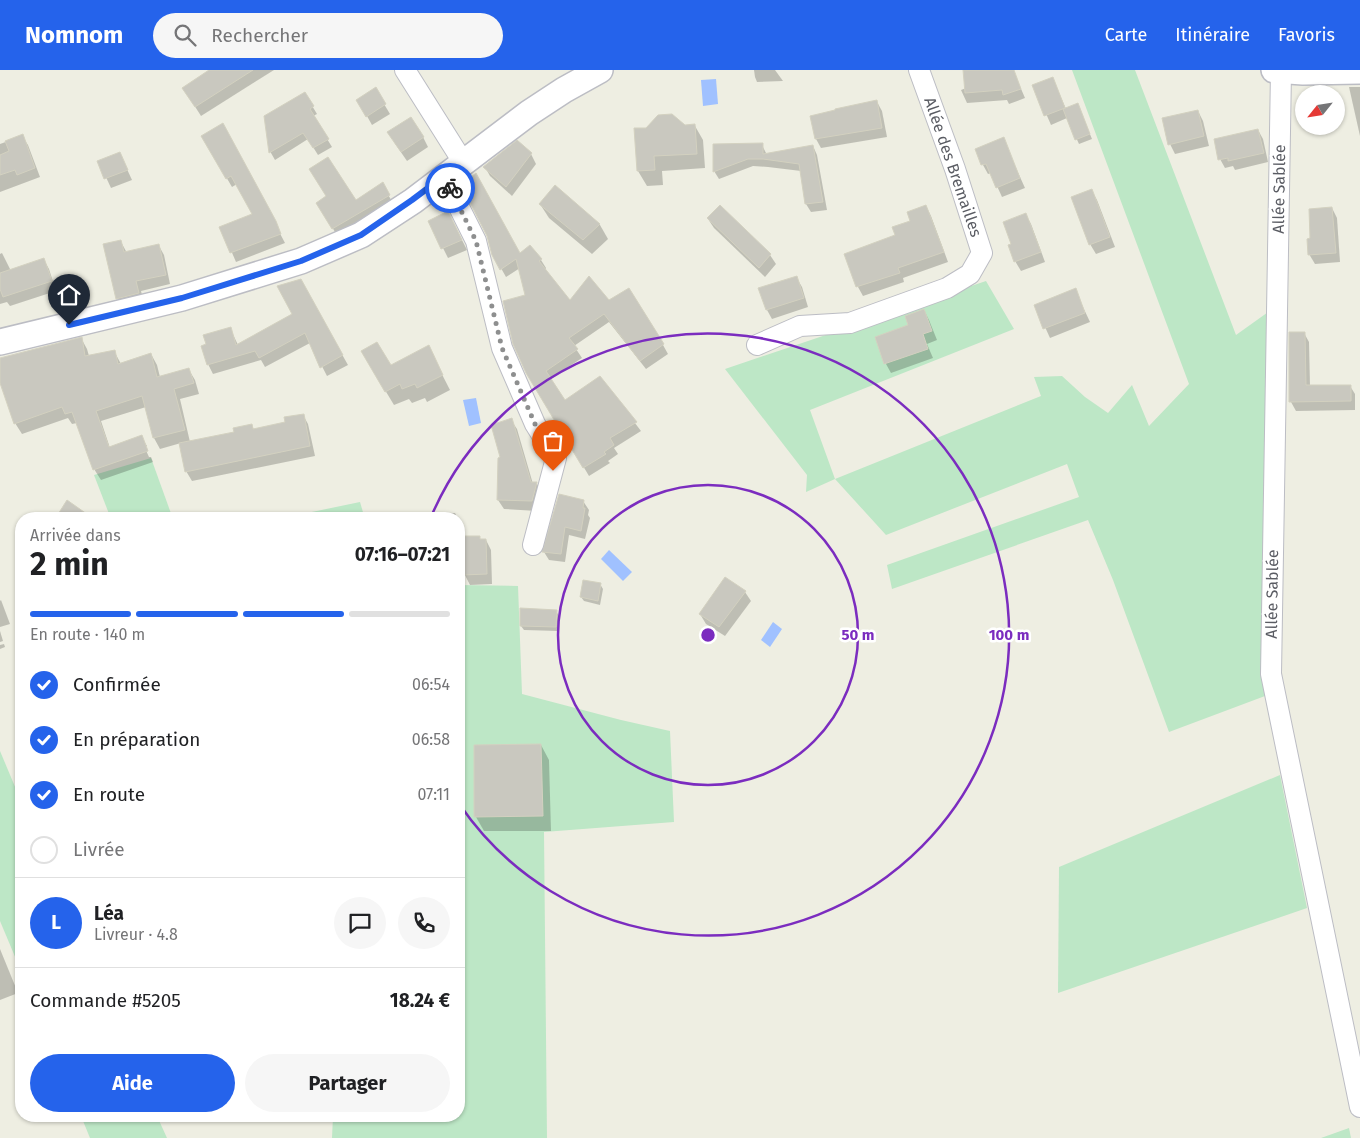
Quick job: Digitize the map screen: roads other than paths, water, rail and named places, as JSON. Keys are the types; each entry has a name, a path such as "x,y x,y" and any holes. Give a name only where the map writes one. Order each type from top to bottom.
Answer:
{"street":[{"path":"405,70 454,169 476,241 502,348 535,424 556,458 534,545"},
{"path":"0,342 182,298 301,261 361,235 412,200 529,113 564,90 600,70"},
{"name":"Allée des Bremailles","path":"757,345 800,326 850,322 947,288 970,274 982,252 955,169 919,70"},
{"path":"1278,70 1360,71"},
{"name":"Allée Sablée","path":"1278,70 1270,674 1360,1107"}],"water":[{"path":"716,79 718,104 703,106 701,80"},
{"path":"476,398 481,423 469,426 463,400"},
{"path":"609,550 632,572 623,581 601,559"},
{"path":"773,622 782,629 770,647 761,640"}]}
